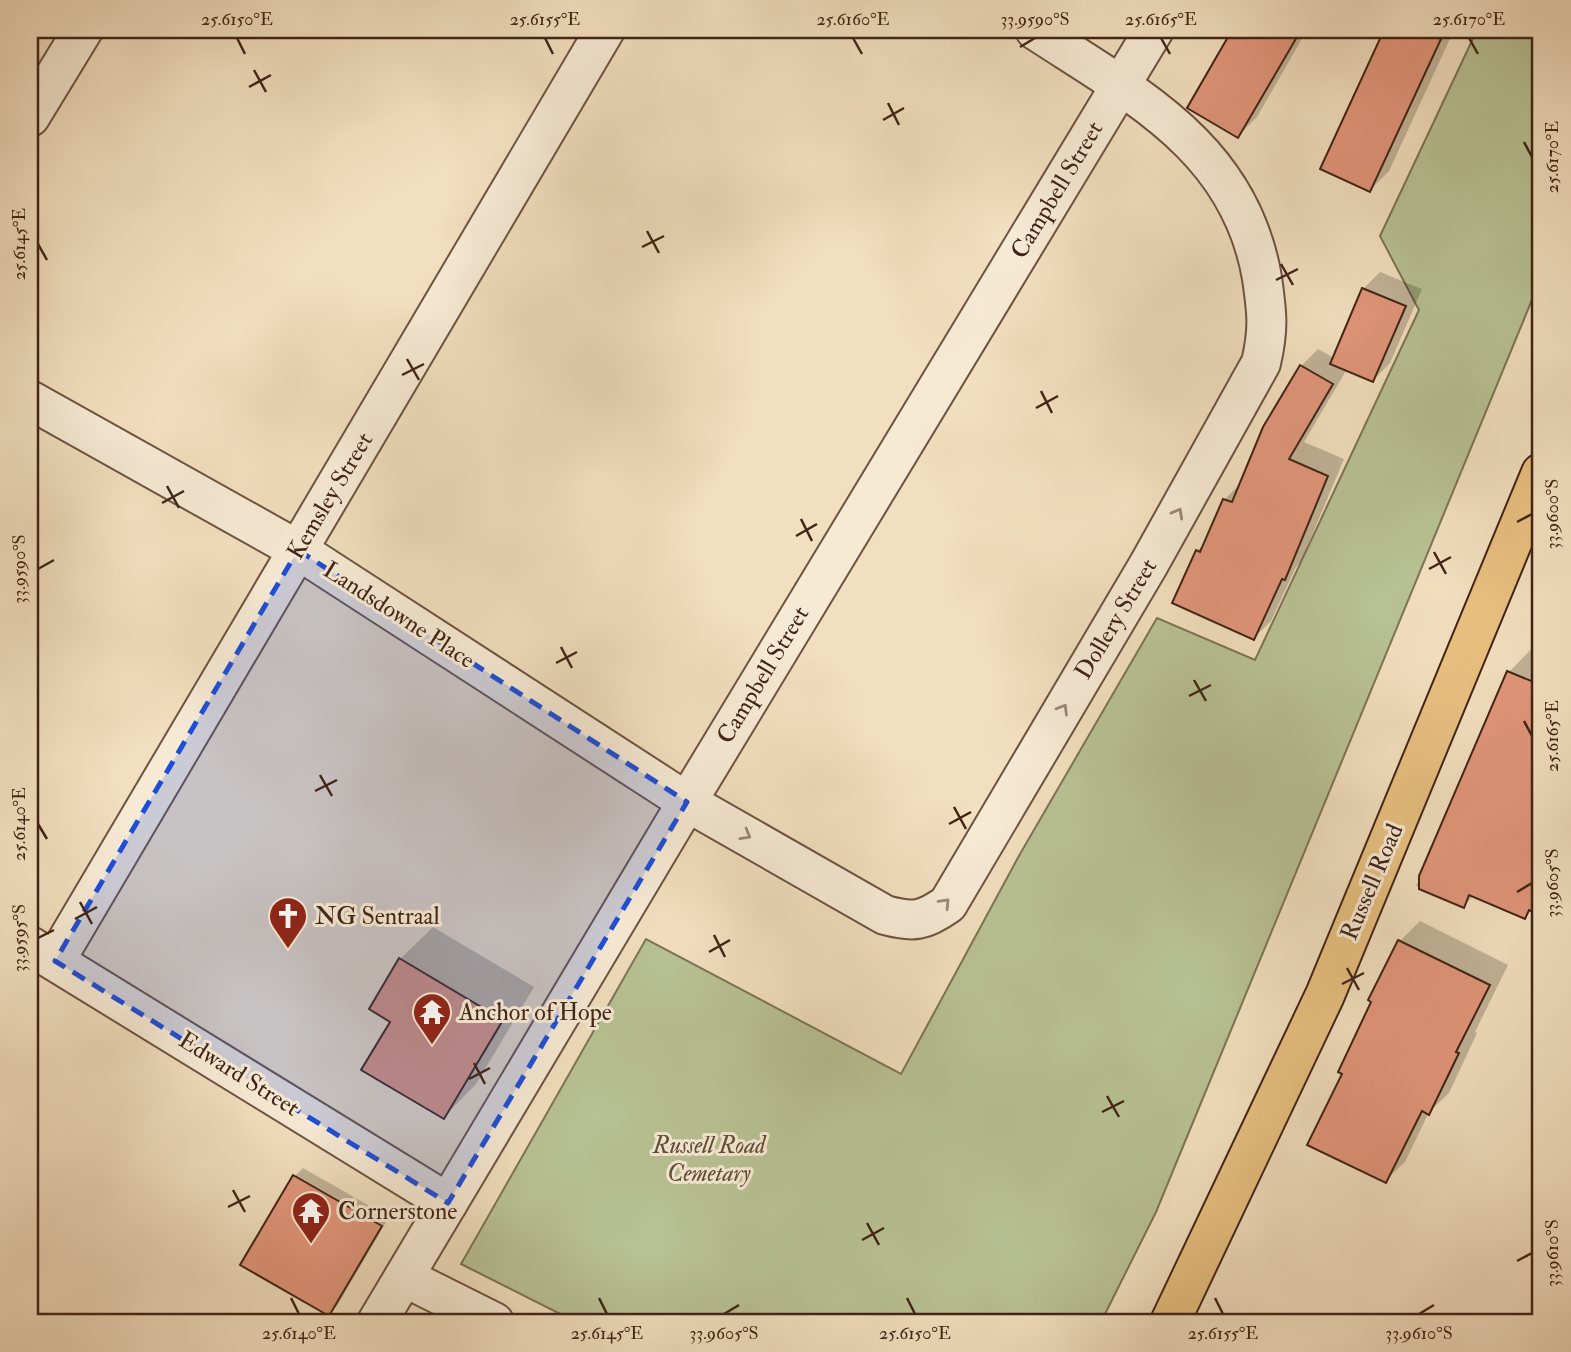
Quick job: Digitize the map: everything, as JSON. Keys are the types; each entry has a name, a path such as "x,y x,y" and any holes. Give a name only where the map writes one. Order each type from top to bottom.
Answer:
{"main road":[{"name":"Russell Road","path":"1170,1322 1325,995 1541,473"}],"street":[{"path":"30,117 83,30"},
{"name":"Kemsley Street","path":"42,954 298,550 605,30"},
{"name":"Dollery Street","path":"687,802 885,915 908,921 930,917 948,904 1156,552 1261,363 1268,334 1258,257 1244,218 1228,186 1203,153 1175,127 1120,85 1035,30"},
{"name":"Campbell Street","path":"377,1322 687,802 1154,30"},
{"name":"Landsdowne Place","path":"30,400 298,550 687,802"},
{"name":"Edward Street","path":"42,954 448,1203"},
{"path":"404,1276 494,1322"}],"highlighted area":[{"path":"298,550 687,802 448,1203 55,961"}],"green space":[{"name":"Russell Road Cemetary","path":"1477,30 1541,30 1541,278 1156,1212 1101,1322 576,1322 461,1264 646,939 901,1074 1020,854 1157,618 1255,660 1419,310 1380,236"}],"building":[{"path":"1232,30 1301,30 1238,138 1187,108"},
{"path":"1384,30 1422,30 1441,39 1370,192 1320,169"},
{"path":"1362,288 1406,306 1373,382 1330,364"},
{"path":"1300,365 1333,384 1289,459 1328,476 1285,580 1282,579 1254,640 1172,603 1196,550 1200,552 1223,499 1232,502 1263,427"},
{"path":"1507,671 1541,685 1541,916 1529,910 1525,919 1469,895 1464,908 1419,889 1419,876"},
{"path":"1398,940 1490,985 1456,1052 1459,1053 1429,1115 1422,1111 1386,1183 1307,1145 1342,1074 1338,1072 1371,1002 1368,1000"},
{"name":"Anchor of Hope","path":"399,958 503,1020 444,1119 361,1070 390,1022 369,1009"},
{"name":"Cornerstone","path":"293,1175 382,1226 329,1316 240,1265"}],"place":[{"name":"NG Sentraal","path":"288,950"},
{"name":"Anchor of Hope","path":"432,1046"},
{"name":"Cornerstone","path":"311,1245"}]}
